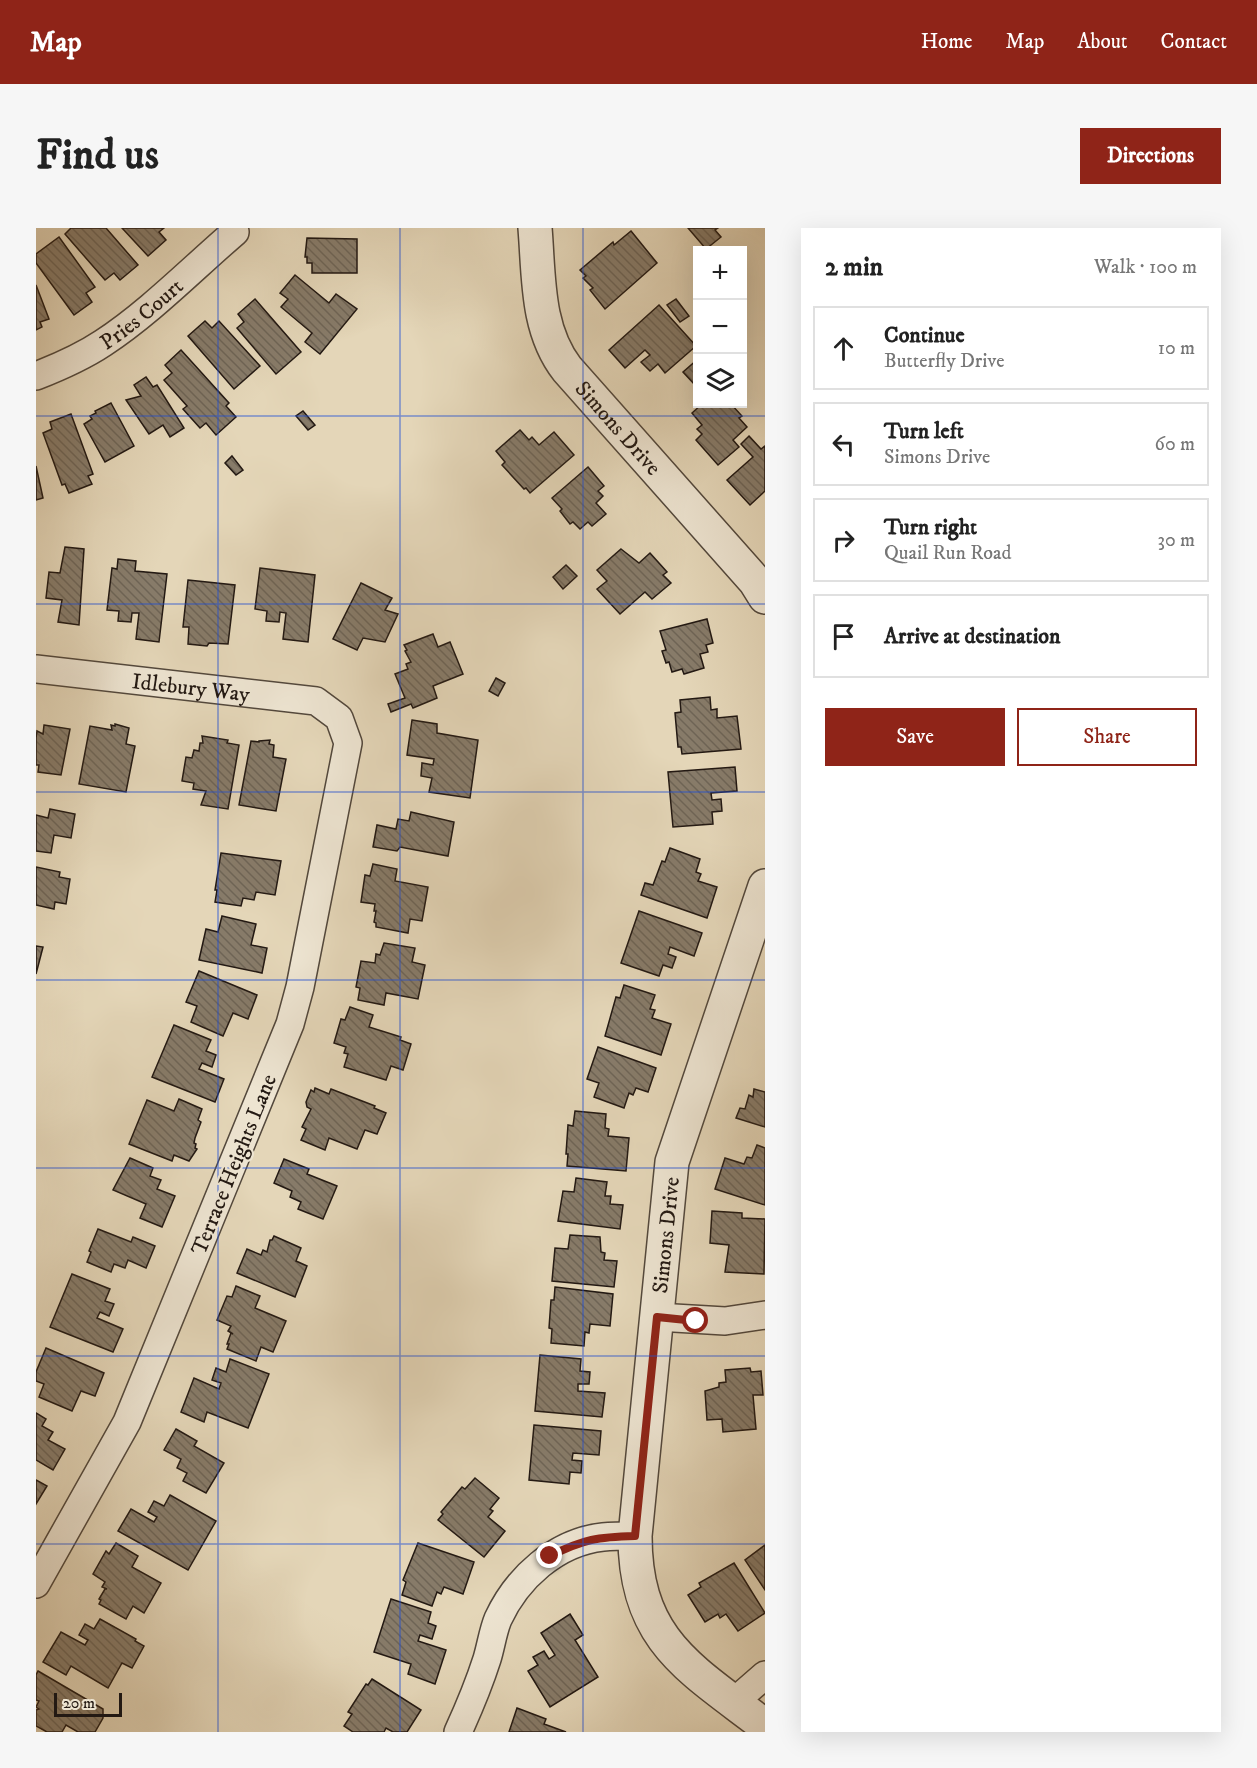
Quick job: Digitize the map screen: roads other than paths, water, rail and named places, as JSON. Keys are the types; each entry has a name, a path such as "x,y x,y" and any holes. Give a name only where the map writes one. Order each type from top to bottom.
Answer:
{"street":[{"name":"Simons Drive","path":"535,228 545,326 553,350 567,369 755,581 765,597"},
{"name":"Pries Court","path":"36,376 65,364 103,343 137,317 235,232"},
{"name":"Idlebury Way","path":"36,669 316,700 339,718"},
{"name":"Terrace Heights Lane","path":"36,1584 128,1422 290,1024 300,987 348,743 339,718"},
{"name":"Simons Drive","path":"765,886 672,1162 635,1536 635,1565 641,1596 653,1624 670,1648 689,1667 765,1726"},
{"path":"657,1317 725,1321 765,1315"},
{"path":"458,1732 474,1698 497,1621 509,1597 529,1573 550,1556 575,1544 601,1537 635,1536"},
{"path":"734,1702 765,1676"}]}
